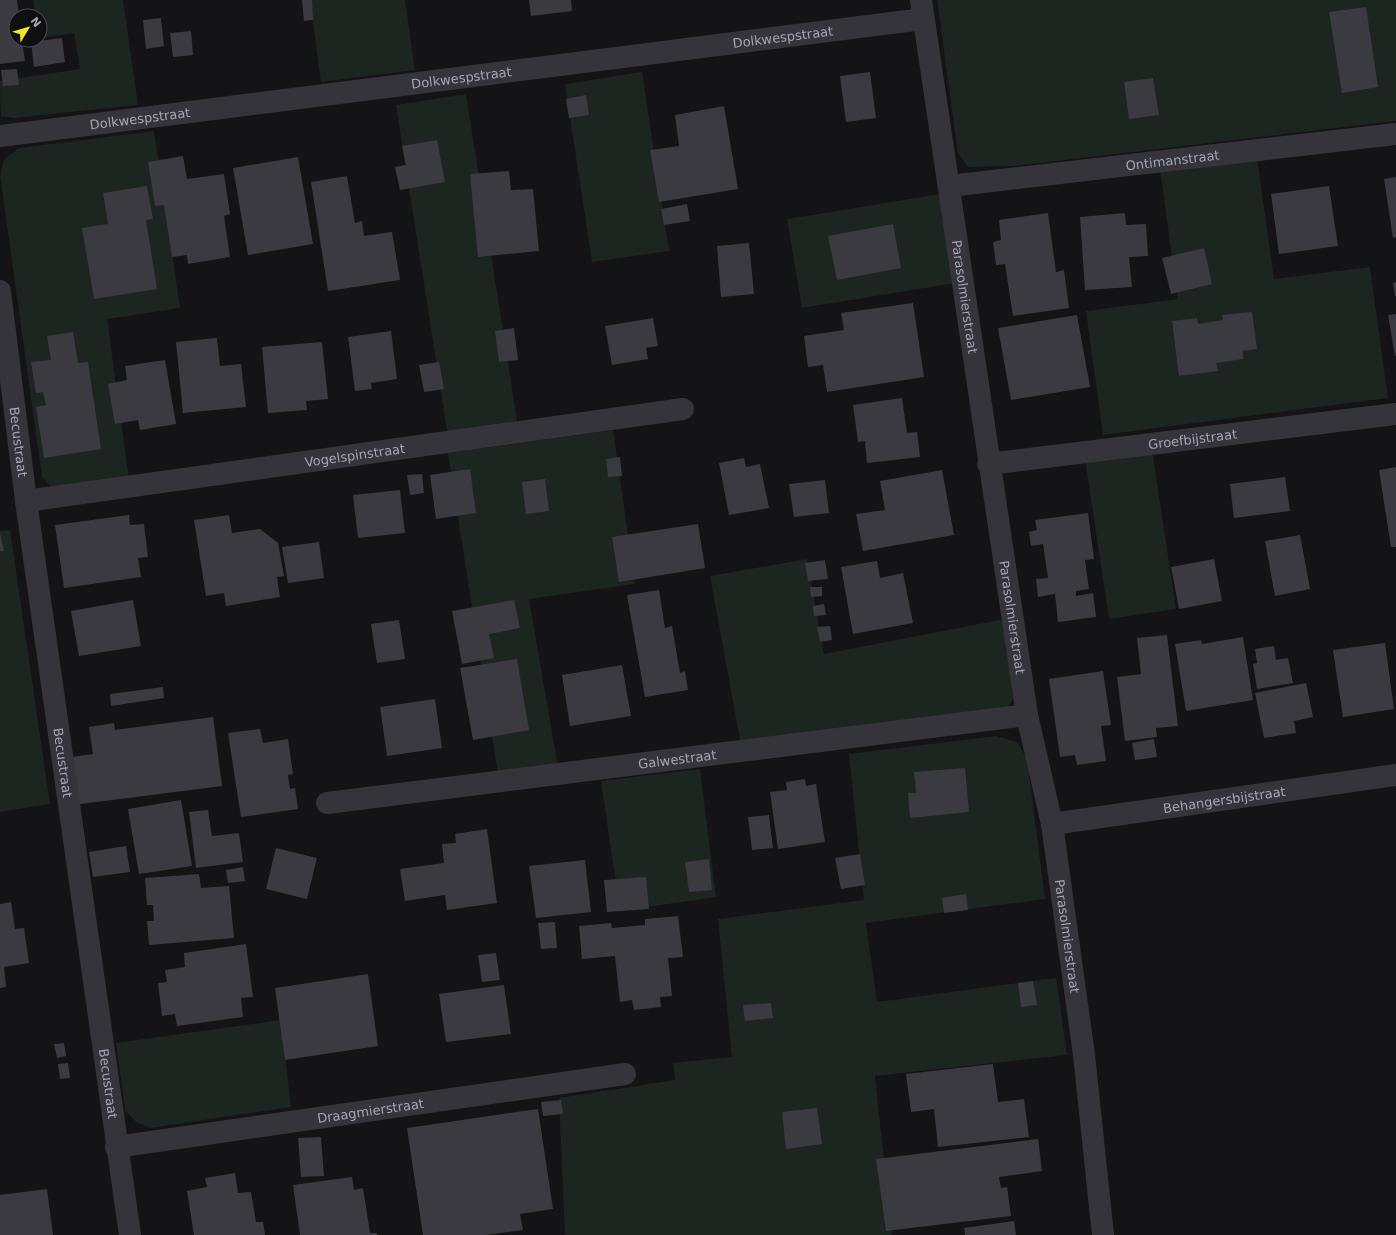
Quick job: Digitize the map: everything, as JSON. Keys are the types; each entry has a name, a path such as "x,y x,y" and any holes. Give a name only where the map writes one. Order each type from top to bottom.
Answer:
{"street":[{"name":"Dolkwespstraat","path":"0,136 922,9"},
{"name":"Parasolmierstraat","path":"922,9 949,186 988,464 1027,715 1052,824 1084,1055 1103,1235"},
{"name":"Ontimanstraat","path":"949,186 1396,134"},
{"name":"Becustraat","path":"0,291 26,501 116,1147 130,1235"},
{"name":"Vogelspinstraat","path":"26,501 683,409"},
{"name":"Groefbijstraat","path":"988,464 1396,414"},
{"name":"Galwestraat","path":"327,803 1027,715"},
{"name":"Behangersbijstraat","path":"1052,824 1396,774"},
{"name":"Draagmierstraat","path":"116,1147 624,1074"}],"shaded area":[{"path":"33,0 123,0 138,105 14,118 1,116 0,81 80,69 74,33 48,37 48,8 34,8"},
{"path":"310,0 405,0 415,70 321,82"},
{"path":"937,0 1396,0 1396,121 1013,166 968,167 958,153"},
{"path":"642,72 669,251 592,262 565,84"},
{"path":"466,94 518,427 448,437 396,105"},
{"path":"154,131 180,308 107,319 129,479 51,487 42,477 0,175 4,159 19,148"},
{"path":"1257,157 1274,279 1370,267 1388,398 1103,435 1086,311 1178,299 1160,170"},
{"path":"953,192 968,281 802,308 787,219"},
{"path":"613,430 635,584 529,599 558,767 498,774 448,453"},
{"path":"1152,449 1176,609 1109,619 1085,459"},
{"path":"10,530 50,804 0,812 0,531"},
{"path":"807,559 824,654 1005,619 1018,693 1006,709 741,745 710,576"},
{"path":"996,736 1017,742 1027,759 1045,899 866,923 877,1002 1056,978 1067,1055 875,1076 892,1235 565,1235 559,1098 675,1080 673,1063 732,1057 718,919 864,900 849,754"},
{"path":"700,769 716,897 620,911 601,781"},
{"path":"281,1020 291,1107 150,1128 136,1122 125,1110 116,1043"}],"building":[{"path":"0,0 17,0 18,8 8,8 8,48 23,48 25,61 0,64"},
{"path":"302,0 312,0 313,20 304,21"},
{"path":"529,0 571,0 572,11 531,16"},
{"path":"1366,7 1378,87 1342,93 1329,12"},
{"path":"161,18 164,46 146,49 143,20"},
{"path":"191,31 193,55 173,57 170,33"},
{"path":"62,38 65,62 34,67 32,48 48,48 48,40"},
{"path":"17,69 19,85 3,86 1,70"},
{"path":"870,72 876,118 846,122 840,76"},
{"path":"1153,78 1159,115 1129,119 1124,82"},
{"path":"586,95 589,115 569,118 566,99"},
{"path":"724,106 738,189 659,202 650,150 679,146 675,115"},
{"path":"437,140 445,182 400,190 395,167 406,165 402,146"},
{"path":"183,156 187,179 224,174 230,214 224,216 230,257 188,264 187,255 172,257 164,205 155,206 148,162"},
{"path":"298,157 313,244 248,255 233,168"},
{"path":"509,171 511,190 533,189 539,251 478,257 470,174"},
{"path":"347,176 355,223 362,221 364,236 392,232 400,280 328,291 311,182"},
{"path":"1396,177 1396,237 1393,238 1384,179"},
{"path":"147,186 153,219 146,220 157,289 94,299 82,228 108,224 103,193"},
{"path":"1329,186 1338,246 1279,254 1271,194"},
{"path":"687,204 690,221 664,225 661,209"},
{"path":"1048,213 1056,272 1064,270 1069,308 1013,316 1005,264 996,265 993,242 1001,240 999,220"},
{"path":"1125,213 1126,225 1146,224 1148,256 1129,257 1132,287 1085,290 1080,217"},
{"path":"893,224 901,268 837,280 828,236"},
{"path":"749,243 754,294 721,297 717,246"},
{"path":"1204,248 1212,284 1171,294 1162,258"},
{"path":"1396,282 1396,296 1395,296 1393,283"},
{"path":"913,303 924,377 827,392 823,365 808,367 804,336 844,330 841,313"},
{"path":"1252,312 1257,349 1243,351 1243,359 1216,363 1218,371 1179,376 1172,321 1197,318 1198,324 1223,320 1222,315"},
{"path":"1396,314 1396,355 1395,356 1388,315"},
{"path":"1077,315 1090,387 1011,400 998,328"},
{"path":"653,318 658,346 646,348 648,359 612,365 605,326"},
{"path":"514,328 518,360 499,362 495,331"},
{"path":"391,331 397,379 371,383 372,389 355,391 348,337"},
{"path":"73,332 78,363 88,362 101,449 44,458 36,407 46,405 43,392 36,393 31,362 51,360 47,336"},
{"path":"217,338 220,366 241,364 246,407 183,413 176,342"},
{"path":"322,342 328,399 306,401 307,410 268,413 262,347"},
{"path":"165,360 176,424 140,430 138,420 115,424 108,384 127,380 125,366"},
{"path":"439,362 444,389 424,392 419,365"},
{"path":"902,398 907,433 917,432 920,457 867,463 865,441 858,442 853,405"},
{"path":"620,457 622,476 608,477 606,459"},
{"path":"744,458 746,467 760,464 769,508 729,515 719,463"},
{"path":"1396,467 1396,547 1391,547 1379,470"},
{"path":"470,469 476,513 436,519 430,475"},
{"path":"942,470 954,535 863,551 856,514 885,510 880,481"},
{"path":"422,474 424,493 410,495 407,475"},
{"path":"1285,477 1290,511 1234,518 1230,484"},
{"path":"545,479 549,511 526,514 522,482"},
{"path":"825,480 829,513 794,517 789,484"},
{"path":"400,490 405,533 358,538 353,495"},
{"path":"1088,513 1094,559 1085,560 1089,589 1076,591 1076,596 1093,593 1096,617 1058,622 1055,594 1038,597 1036,579 1048,578 1043,544 1031,546 1029,532 1037,530 1035,520"},
{"path":"129,515 130,525 144,524 148,557 138,558 141,577 64,588 55,525"},
{"path":"229,515 232,533 260,529 278,543 284,576 277,577 280,597 226,606 224,593 206,596 194,520"},
{"path":"698,524 705,568 619,582 612,537"},
{"path":"0,533 4,551 0,551"},
{"path":"1300,535 1310,589 1275,596 1265,541"},
{"path":"319,542 324,578 288,583 282,547"},
{"path":"1214,559 1222,601 1179,609 1171,567"},
{"path":"825,560 828,579 808,581 805,563"},
{"path":"877,561 880,578 903,573 913,623 853,634 841,567"},
{"path":"810,587 822,587 822,596 811,597"},
{"path":"659,590 665,628 672,626 680,673 685,671 688,690 645,697 627,595"},
{"path":"133,600 141,646 79,656 71,611"},
{"path":"514,600 520,628 489,634 494,658 462,664 452,611"},
{"path":"824,604 826,615 814,616 813,606"},
{"path":"399,620 405,659 377,663 371,624"},
{"path":"830,626 832,640 820,642 817,627"},
{"path":"1167,635 1178,726 1156,728 1157,737 1125,741 1117,677 1141,674 1137,638"},
{"path":"1243,637 1253,700 1186,711 1175,644 1201,640 1202,644"},
{"path":"1385,643 1394,709 1343,717 1333,650"},
{"path":"1274,646 1276,660 1288,658 1293,683 1257,689 1253,664 1257,663 1255,649"},
{"path":"517,659 529,730 473,740 460,668"},
{"path":"622,665 631,716 570,726 562,675"},
{"path":"1103,671 1111,725 1101,726 1106,761 1077,765 1075,755 1060,757 1049,679"},
{"path":"1306,683 1313,717 1294,721 1296,733 1264,738 1255,693"},
{"path":"163,687 164,698 111,706 110,694"},
{"path":"435,699 442,748 387,756 380,707"},
{"path":"213,717 222,786 73,805 66,758 93,754 89,727 114,723 115,730"},
{"path":"260,729 263,743 288,739 293,774 288,775 290,789 295,788 298,809 241,817 228,733"},
{"path":"1154,739 1157,757 1135,760 1132,743"},
{"path":"965,768 969,812 910,818 908,793 916,793 914,772"},
{"path":"805,779 806,786 816,784 825,842 778,849 770,792 787,790 786,782"},
{"path":"181,800 192,866 139,874 128,809"},
{"path":"208,810 212,836 239,833 243,862 196,868 189,812"},
{"path":"769,815 773,848 752,850 748,817"},
{"path":"487,829 497,903 447,910 445,895 405,901 400,869 444,863 442,844 456,843 455,834"},
{"path":"126,846 130,872 93,877 89,852"},
{"path":"276,848 317,858 307,899 266,889"},
{"path":"860,854 865,885 841,889 835,858"},
{"path":"709,859 712,890 689,892 685,862"},
{"path":"585,860 591,912 536,918 529,866"},
{"path":"243,867 245,881 228,883 226,870"},
{"path":"199,874 201,888 229,886 234,938 149,945 147,921 154,921 153,905 147,905 145,878"},
{"path":"646,877 649,909 607,912 604,880"},
{"path":"966,894 968,910 944,913 942,898"},
{"path":"11,902 15,929 24,928 29,963 4,967 6,987 0,988 0,904"},
{"path":"678,916 683,957 668,958 672,996 660,997 661,1007 634,1010 632,1000 620,1002 615,956 582,959 579,926 611,923 612,928 645,925 645,919"},
{"path":"555,922 557,948 541,949 538,923"},
{"path":"246,944 253,997 241,998 243,1017 177,1026 175,1014 162,1016 158,983 167,982 165,970 185,967 184,953"},
{"path":"496,953 500,980 482,982 478,955"},
{"path":"368,974 378,1046 285,1060 275,988"},
{"path":"1033,981 1037,1005 1021,1007 1018,983"},
{"path":"504,985 511,1034 446,1042 439,994"},
{"path":"771,1003 773,1018 745,1021 743,1005"},
{"path":"64,1043 66,1056 57,1058 54,1044"},
{"path":"68,1063 70,1078 60,1079 58,1064"},
{"path":"993,1064 998,1102 1024,1099 1029,1137 938,1147 934,1109 911,1112 906,1074"},
{"path":"561,1100 563,1114 543,1116 541,1102"},
{"path":"817,1108 822,1144 786,1149 782,1112"},
{"path":"538,1109 553,1209 520,1214 523,1230 486,1235 423,1235 407,1128"},
{"path":"321,1137 324,1176 301,1177 298,1138"},
{"path":"1038,1139 1042,1171 999,1177 1001,1188 1007,1187 1011,1216 886,1231 876,1159"},
{"path":"235,1173 238,1193 251,1192 256,1222 263,1222 265,1235 194,1235 187,1191 207,1187 205,1178"},
{"path":"352,1177 354,1190 363,1188 370,1233 377,1233 377,1235 300,1235 293,1185"},
{"path":"47,1189 53,1235 0,1235 0,1195"},
{"path":"1014,1221 1016,1235 965,1235 964,1228"}]}
